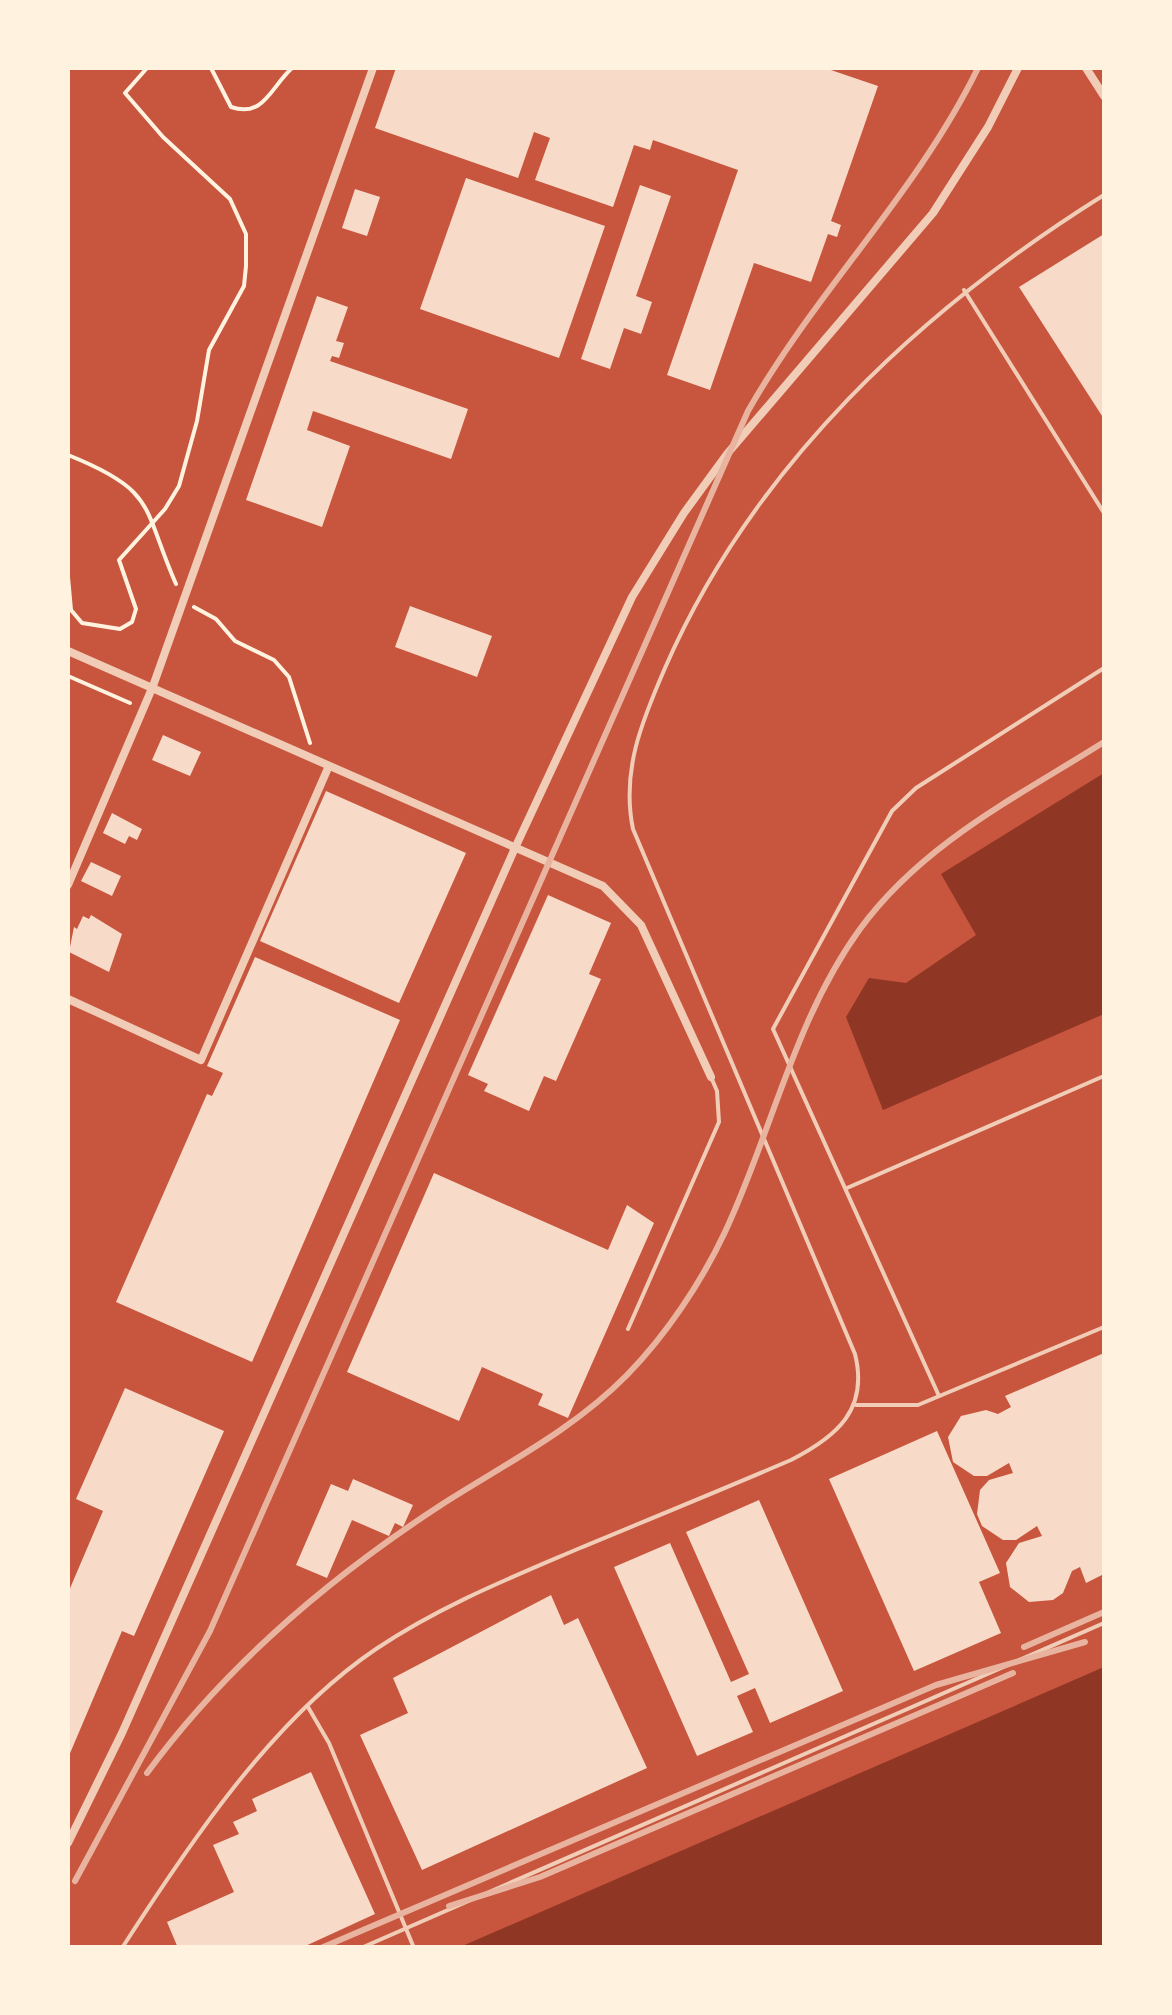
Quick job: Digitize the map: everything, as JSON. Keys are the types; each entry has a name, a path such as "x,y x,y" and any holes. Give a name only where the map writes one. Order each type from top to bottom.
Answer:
{"street":[{"path":"68,885 153,686 373,68"},
{"path":"68,1844 232,1490 515,848 652,561 727,454 933,213 988,127 1018,68"},
{"path":"1086,68 1104,96"},
{"path":"68,651 604,886 627,906 641,926 711,1078"},
{"path":"68,999 201,1060 328,768"}],"lane":[{"path":"122,1948 172,1870 232,1792 308,1707 374,1650 459,1599 790,1460 829,1438 856,1405 860,1373 846,1326 633,829 628,806 631,762 645,713 676,644 736,533 764,495 849,400 964,290 1104,194"},
{"path":"964,290 1104,512"},
{"path":"939,1396 773,1029 892,811 916,788 1104,668"},
{"path":"847,1188 1104,1076"},
{"path":"628,1329 719,1122 717,1091 711,1078"},
{"path":"856,1405 918,1405 1104,1328"},
{"path":"362,1948 1104,1623"},
{"path":"308,1707 329,1743 414,1948"}],"path":[{"path":"68,577 70,610 82,624 120,629 132,622 136,609 119,560 156,521 179,486 209,350 244,286 246,234 230,199 132,106 126,94 147,68"},
{"path":"211,68 230,107 246,112 260,108 292,68"},
{"path":"68,455 114,476 144,501 156,521 184,601 216,619 235,641 274,660 290,676 304,716 313,761"},
{"path":"68,676 143,709"}],"shaded area":[{"path":"1104,773 1104,1014 883,1110 846,1017 869,978 906,983 976,935 941,874"},
{"path":"1104,1667 1104,1947 460,1947"}],"building":[{"path":"396,68 825,68 878,86 831,221 841,225 837,237 828,234 811,282 754,263 710,390 667,375 738,170 653,140 650,150 634,145 613,207 535,180 550,138 534,132 518,178 375,128"},
{"path":"466,178 605,226 559,358 420,309"},
{"path":"640,185 671,196 636,296 652,302 641,334 624,328 610,369 581,359"},
{"path":"355,189 380,197 367,236 342,228"},
{"path":"1104,234 1104,419 1019,287"},
{"path":"317,296 348,307 336,341 344,343 339,358 332,356 330,361 468,409 451,459 313,411 307,430 350,446 322,527 246,500"},
{"path":"410,606 492,636 477,677 395,647"},
{"path":"163,735 201,752 190,776 152,760"},
{"path":"326,791 466,853 399,1003 260,941"},
{"path":"112,813 142,829 137,840 129,836 125,844 103,833"},
{"path":"91,862 121,876 112,896 81,881"},
{"path":"548,895 611,923 589,974 601,979 556,1081 544,1076 529,1111 484,1091 488,1084 468,1075"},
{"path":"91,915 122,934 109,972 69,952 74,927 77,929 83,916 89,919"},
{"path":"255,957 400,1020 252,1362 116,1302 207,1094 212,1096 223,1073 207,1066"},
{"path":"434,1173 608,1250 627,1205 654,1223 568,1418 538,1405 543,1394 482,1367 459,1421 347,1372"},
{"path":"1104,1353 1104,1574 1086,1583 1080,1567 1072,1571 1063,1593 1053,1600 1029,1602 1010,1587 1006,1563 1019,1543 1042,1536 1037,1526 1016,1540 1003,1540 982,1526 977,1514 980,1490 989,1480 1013,1473 1009,1463 987,1476 974,1476 953,1462 948,1437 961,1416 986,1410 998,1414 1011,1407 1005,1396"},
{"path":"125,1388 224,1431 134,1636 122,1631 68,1758 68,1593 103,1511 76,1499"},
{"path":"937,1431 1000,1573 979,1582 1001,1633 914,1671 829,1479"},
{"path":"353,1479 413,1505 403,1527 395,1523 389,1536 352,1520 327,1578 296,1565 331,1484 348,1491"},
{"path":"759,1500 843,1691 770,1723 755,1688 737,1696 753,1732 697,1756 614,1567 670,1543 731,1682 749,1674 686,1532"},
{"path":"551,1595 564,1625 578,1618 647,1768 422,1870 360,1735 408,1713 393,1678"},
{"path":"311,1772 375,1914 301,1948 178,1948 167,1922 234,1892 213,1845 239,1834 233,1822 257,1811 252,1799"}],"railway":[{"path":"75,1881 210,1631 748,411 804,324 926,157 978,68"},
{"path":"147,1773 211,1695 320,1593 399,1533 584,1413 627,1375 682,1308 715,1251 742,1194 801,1038 837,964 860,929 912,871 942,847 1104,742"},
{"path":"1024,1647 1104,1612"},
{"path":"321,1948 936,1685 1085,1642"},
{"path":"449,1906 540,1877 1013,1673"}]}
